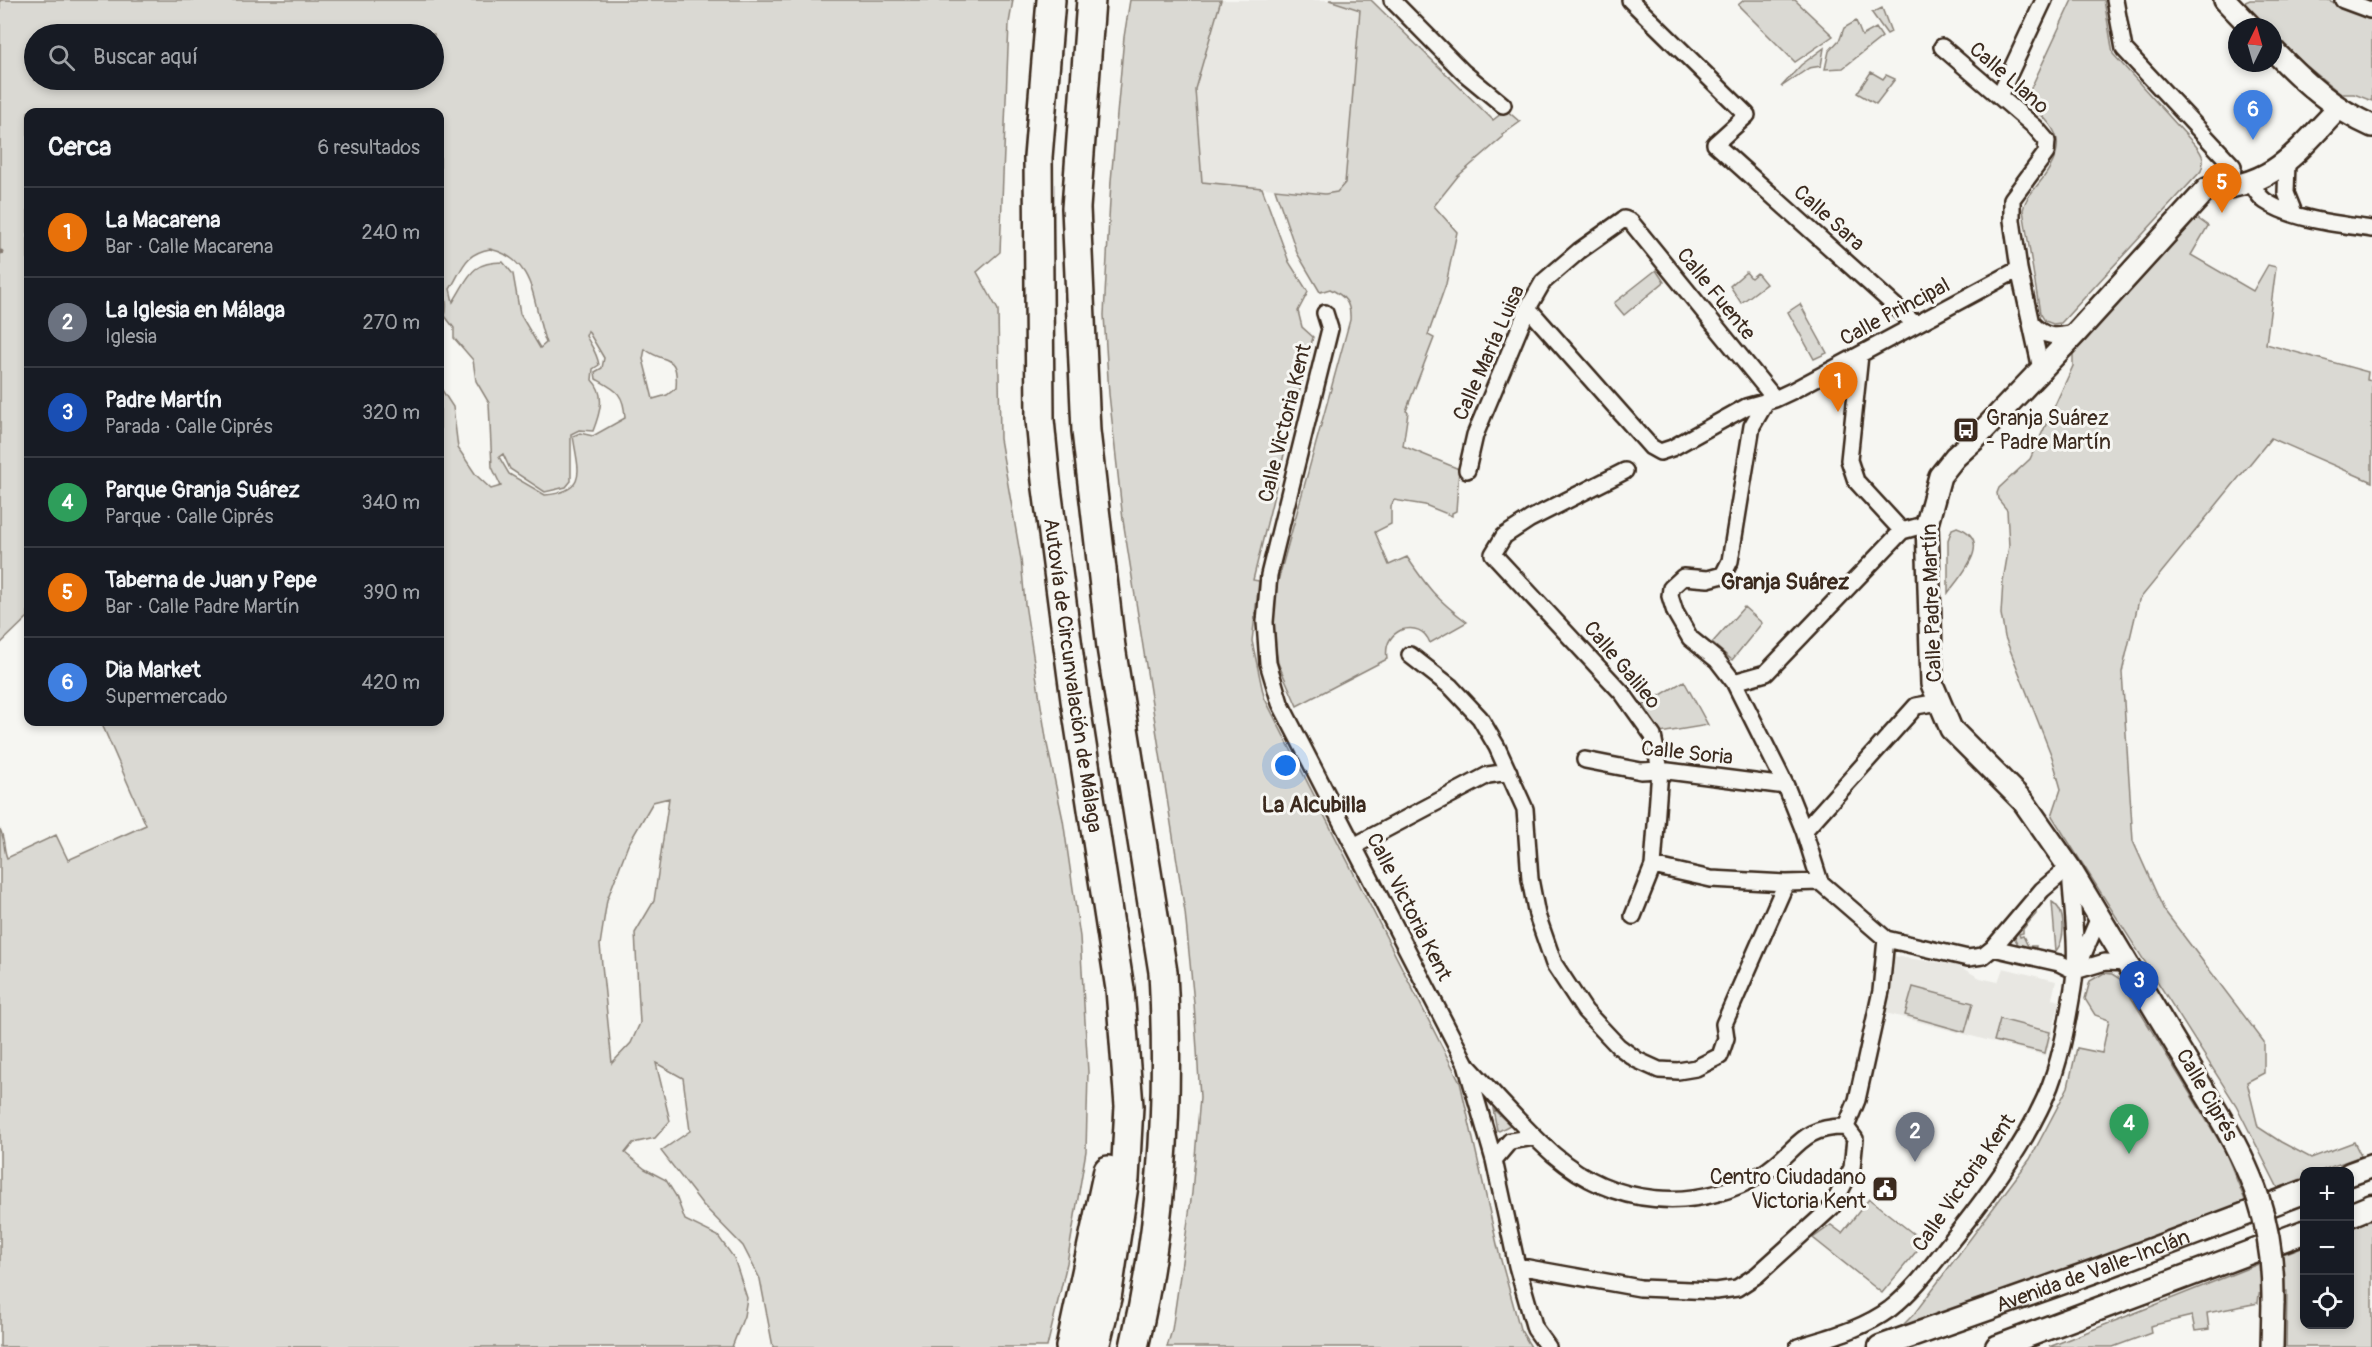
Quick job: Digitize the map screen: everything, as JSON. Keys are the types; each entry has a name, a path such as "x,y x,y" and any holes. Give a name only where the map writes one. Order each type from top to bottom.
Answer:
{"highway":[{"name":"Autovía de Circunvalación de Málaga","path":"1051,0 1038,157 1040,420 1075,700 1120,989 1129,1106 1125,1179 1107,1298 1095,1347"},
{"name":"Autovía de Circunvalación de Málaga","path":"1091,0 1076,208 1086,431 1111,647 1163,972 1165,1006 1165,1120 1159,1208 1145,1299 1134,1347"},
{"path":"1070,1347 1108,1176 1113,1106 1125,1060"}],"main road":[{"path":"2354,1172 2372,1166"},
{"name":"Avenida de Valle-Inclán","path":"1880,1347 2095,1271 2300,1194"},
{"path":"2354,1213 2372,1206"},
{"name":"Avenida de Valle-Inclán","path":"1997,1347 2300,1233"}],"street":[{"path":"1392,0 1463,72 1503,105"},
{"name":"Calle Sara","path":"1630,0 1747,115 1715,144 1916,324"},
{"path":"1999,96 2044,0"},
{"path":"2115,0 2124,49 2233,166 2241,185 2277,207 2314,221 2372,229"},
{"path":"2225,0 2242,18"},
{"path":"2343,0 2372,9"},
{"name":"Calle Llano","path":"1942,47 2047,141 2046,153 2012,199 2012,220 2019,269"},
{"path":"2282,59 2311,88 2338,109 2372,126"},
{"name":"Calle Padre Martín","path":"2069,867 2023,801 1951,729 1932,684 1927,524 1940,476 2076,333 2207,189 2241,185 2287,162 2338,109"},
{"path":"2287,162 2286,193 2294,213"},
{"name":"Calle María Luisa","path":"1467,470 1475,435 1528,308 1543,282 1579,251 1624,219"},
{"name":"Calle Fuente","path":"1624,219 1631,222 1771,400"},
{"path":"2019,269 2042,369"},
{"name":"Calle Principal","path":"1528,308 1651,447 1659,452 1672,448 1746,407 1771,400 1860,355 2019,269"},
{"name":"Calle Victoria Kent","path":"1325,313 1330,329 1269,576 1265,622 1268,663 1280,704 1466,1064 1494,1160 1517,1266 1535,1329 1548,1347"},
{"path":"2031,323 2040,333 2055,337 2076,333"},
{"path":"1860,355 1849,460 1856,482 1902,531"},
{"path":"1771,400 1752,426 1730,561 1723,575 1708,579 1683,577 1671,588 1670,596 1674,612 1690,639 1717,660 1734,682 1786,786 1804,831 1820,882 1886,939 1968,958 1983,956 1993,948 2042,890 2069,867"},
{"name":"Calle Galileo","path":"1625,471 1530,519 1504,536 1493,554 1623,694 1653,736 1660,770 1653,866 1633,916"},
{"path":"1734,682 1766,673 1902,531 1927,524"},
{"path":"1410,655 1451,687 1480,718 1509,772 1525,809 1530,879 1537,915 1554,964 1585,1011 1618,1046 1637,1060 1659,1070 1678,1071 1696,1068 1720,1056 1726,1038 1724,1024 1786,883"},
{"path":"1804,831 1916,706 1939,702"},
{"name":"Calle Soria","path":"1585,760 1641,771 1660,770 1786,786"},
{"path":"1354,846 1488,775 1509,772"},
{"path":"1653,866 1711,879 1786,883 1820,882"},
{"name":"Calle Victoria Kent","path":"2069,867 2075,971"},
{"name":"Calle Ciprés","path":"2069,867 2235,1142 2260,1199 2273,1270 2272,1347"},
{"name":"Calle Victoria Kent","path":"1798,1347 1864,1325 1890,1309 1924,1276 2019,1147 2045,1097 2058,1059 2075,971 2100,915"},
{"path":"1846,1127 1857,1100 1881,991 1886,939"},
{"path":"1993,948 2059,963 2075,971 2105,962 2128,963"},
{"path":"1466,1064 1534,1137 1556,1156 1583,1175 1629,1194 1653,1200 1683,1200 1730,1189 1763,1173 1811,1133 1829,1127 1846,1127"},
{"path":"1517,1266 1640,1288 1716,1291 1737,1288 1757,1275 1832,1207 1852,1168 1855,1139 1846,1127"},
{"path":"1494,1160 1510,1141 1534,1137"}],"shaded area":[{"path":"0,0 1013,0 1009,23 1000,252 977,272 998,310 1000,439 1021,559 1025,604 1047,744 1063,820 1080,937 1088,1072 1086,1151 1067,1263 1047,1347 773,1347 760,1279 743,1246 703,1205 661,1151 690,1131 683,1078 656,1063 670,1121 655,1138 633,1143 625,1153 645,1169 666,1180 676,1196 685,1220 718,1236 734,1258 747,1298 744,1316 732,1347 0,1347 0,829 7,858 56,835 68,860 146,825 103,726 444,726 444,393 453,407 458,448 476,475 491,489 501,486 492,467 489,403 476,381 473,360 454,338 454,328 445,316 444,108 24,108 24,621 0,644","holes":["490,249 506,255 517,263 525,274 531,286 546,343 540,348 520,314 513,274 503,262 476,268 453,302 450,289 465,263 481,251","588,331 604,358 602,368 595,372 596,379 618,393 623,403 625,418 593,436 580,433 573,436 578,469 575,484 559,493 545,495 509,474 499,457 503,454 510,469 545,492 566,487 571,481 571,434 579,430 593,431 600,404 599,391 592,380 593,369 599,365 596,353 586,336","645,349 673,364 676,388 667,395 653,399 643,359","669,798 654,901 635,933 640,1023 631,1043 612,1063 600,945 607,900 628,845 653,802"]},
{"path":"1130,0 1221,0 1195,89 1202,182 1262,188 1289,262 1308,292 1298,311 1302,327 1313,337 1253,580 1259,581 1252,641 1264,697 1460,1082 1499,1253 1520,1329 1531,1347 1167,1347 1172,1330 1192,1193 1200,1097 1185,912 1123,520 1109,394 1104,315 1111,181 1124,37"},
{"path":"1221,0 1361,0 1345,183 1337,192 1325,194 1202,182 1195,89"},
{"path":"1329,0 1371,0 1493,120 1506,110 1520,122 1502,135 1503,137 1458,176 1434,206 1457,232 1446,284 1428,335 1434,338 1406,411 1408,412 1403,446 1459,469 1456,511 1452,513 1452,516 1425,505 1394,500 1391,506 1391,524 1375,532 1389,565 1407,557 1433,592 1467,622 1430,643 1418,630 1401,630 1393,635 1389,642 1387,659 1297,706 1278,663 1272,629 1275,592 1350,314 1346,301 1340,294 1330,289 1320,292 1297,253 1275,189 1325,194 1337,192 1345,183 1360,10"},
{"path":"1744,0 1795,0 1833,36 1795,62 1738,5"},
{"path":"2072,0 2104,0 2113,54 2196,146 2202,155 2203,164 2201,171 2061,323 2053,324 2045,321 2040,313 2023,210 2027,198 2049,169 2055,157 2056,137 2053,128 2025,101"},
{"path":"2250,0 2328,0 2372,18 2372,101 2354,94 2341,94 2303,63 2282,42 2282,18 2258,18 2243,3"},
{"path":"1882,8 1891,32 1887,34 1872,13"},
{"path":"1856,21 1862,36 1876,28 1882,37 1843,68 1825,69 1829,51 1840,39 1844,28"},
{"path":"1824,48 1821,66 1809,68 1781,87 1801,65"},
{"path":"1871,72 1883,79 1886,75 1895,79 1876,104 1857,93"},
{"path":"2197,218 2208,226 2191,255 2253,291 2268,265 2276,267 2266,344 2368,372 2367,380 2372,381 2372,482 2271,438 2139,600 2122,672 2133,841 2164,910 2264,1042 2264,1073 2247,1082 2258,1127 2311,1158 2354,1142 2361,1156 2331,1167 2300,1167 2300,1180 2278,1188 2236,1105 2052,816 2061,789 2052,757 2005,637 2001,614 2003,581 2009,546 2007,510 1998,499 1997,493 1999,488 2030,459 2073,366 2073,354"},
{"path":"1656,270 1664,282 1624,315 1614,303"},
{"path":"1746,272 1751,278 1757,273 1766,284 1741,303 1730,286"},
{"path":"1800,304 1827,353 1814,359 1788,312"},
{"path":"1957,527 1968,533 1973,540 1974,549 1967,568 1948,593 1948,540 1952,529"},
{"path":"1744,607 1762,623 1732,660 1712,643"},
{"path":"1684,681 1708,725 1660,733 1644,705"},
{"path":"2052,902 2060,912 2063,926 2063,933 2056,951"},
{"path":"2036,907 2036,914 2023,929 2023,933 2019,934 2020,937 2023,936 2028,946 2036,946 2035,953 2020,948 2015,939 2015,930"},
{"path":"1893,956 1949,964 1951,962 1980,978 1998,982 2003,968 2056,981 2052,999 2060,1001 2046,1056 1886,1013"},
{"path":"2104,973 2112,974 2120,979 2224,1149 2247,1205 1894,1334 1914,1314 2030,1159 2068,1087 2077,1048 2102,1053 2109,1020 2095,1015 2085,999 2090,981"},
{"path":"1913,987 1973,1003 1965,1032 1905,1015"},
{"path":"2000,1019 2050,1032 2045,1053 1994,1041"},
{"path":"1493,1109 1510,1125 1497,1130"},
{"path":"1869,1199 1924,1242 1882,1293 1813,1238 1831,1225 1842,1233"},
{"path":"2372,1219 2372,1347 2286,1347 2287,1291 2259,1294 2258,1303 2207,1313 2209,1329 2195,1331 2192,1316 2150,1326 2151,1333 2113,1347 2049,1347 2300,1248 2300,1329 2354,1329 2354,1226"}],"place":[{"name":"Dia Market","path":"2253,140"},
{"name":"Taberna de Juan y Pepe","path":"2222,213"},
{"name":"La Macarena","path":"1838,412"},
{"name":"Granja Suárez - Padre Martín","path":"1966,430"},
{"name":"Padre Martín","path":"2139,1011"},
{"name":"Parque Granja Suárez","path":"2129,1154"},
{"name":"La Iglesia en Málaga","path":"1915,1162"},
{"name":"Centro Ciudadano Victoria Kent","path":"1885,1189"}],"district":[{"name":"Granja Suárez","path":"1785,582"},
{"name":"La Alcubilla","path":"1314,805"}]}
